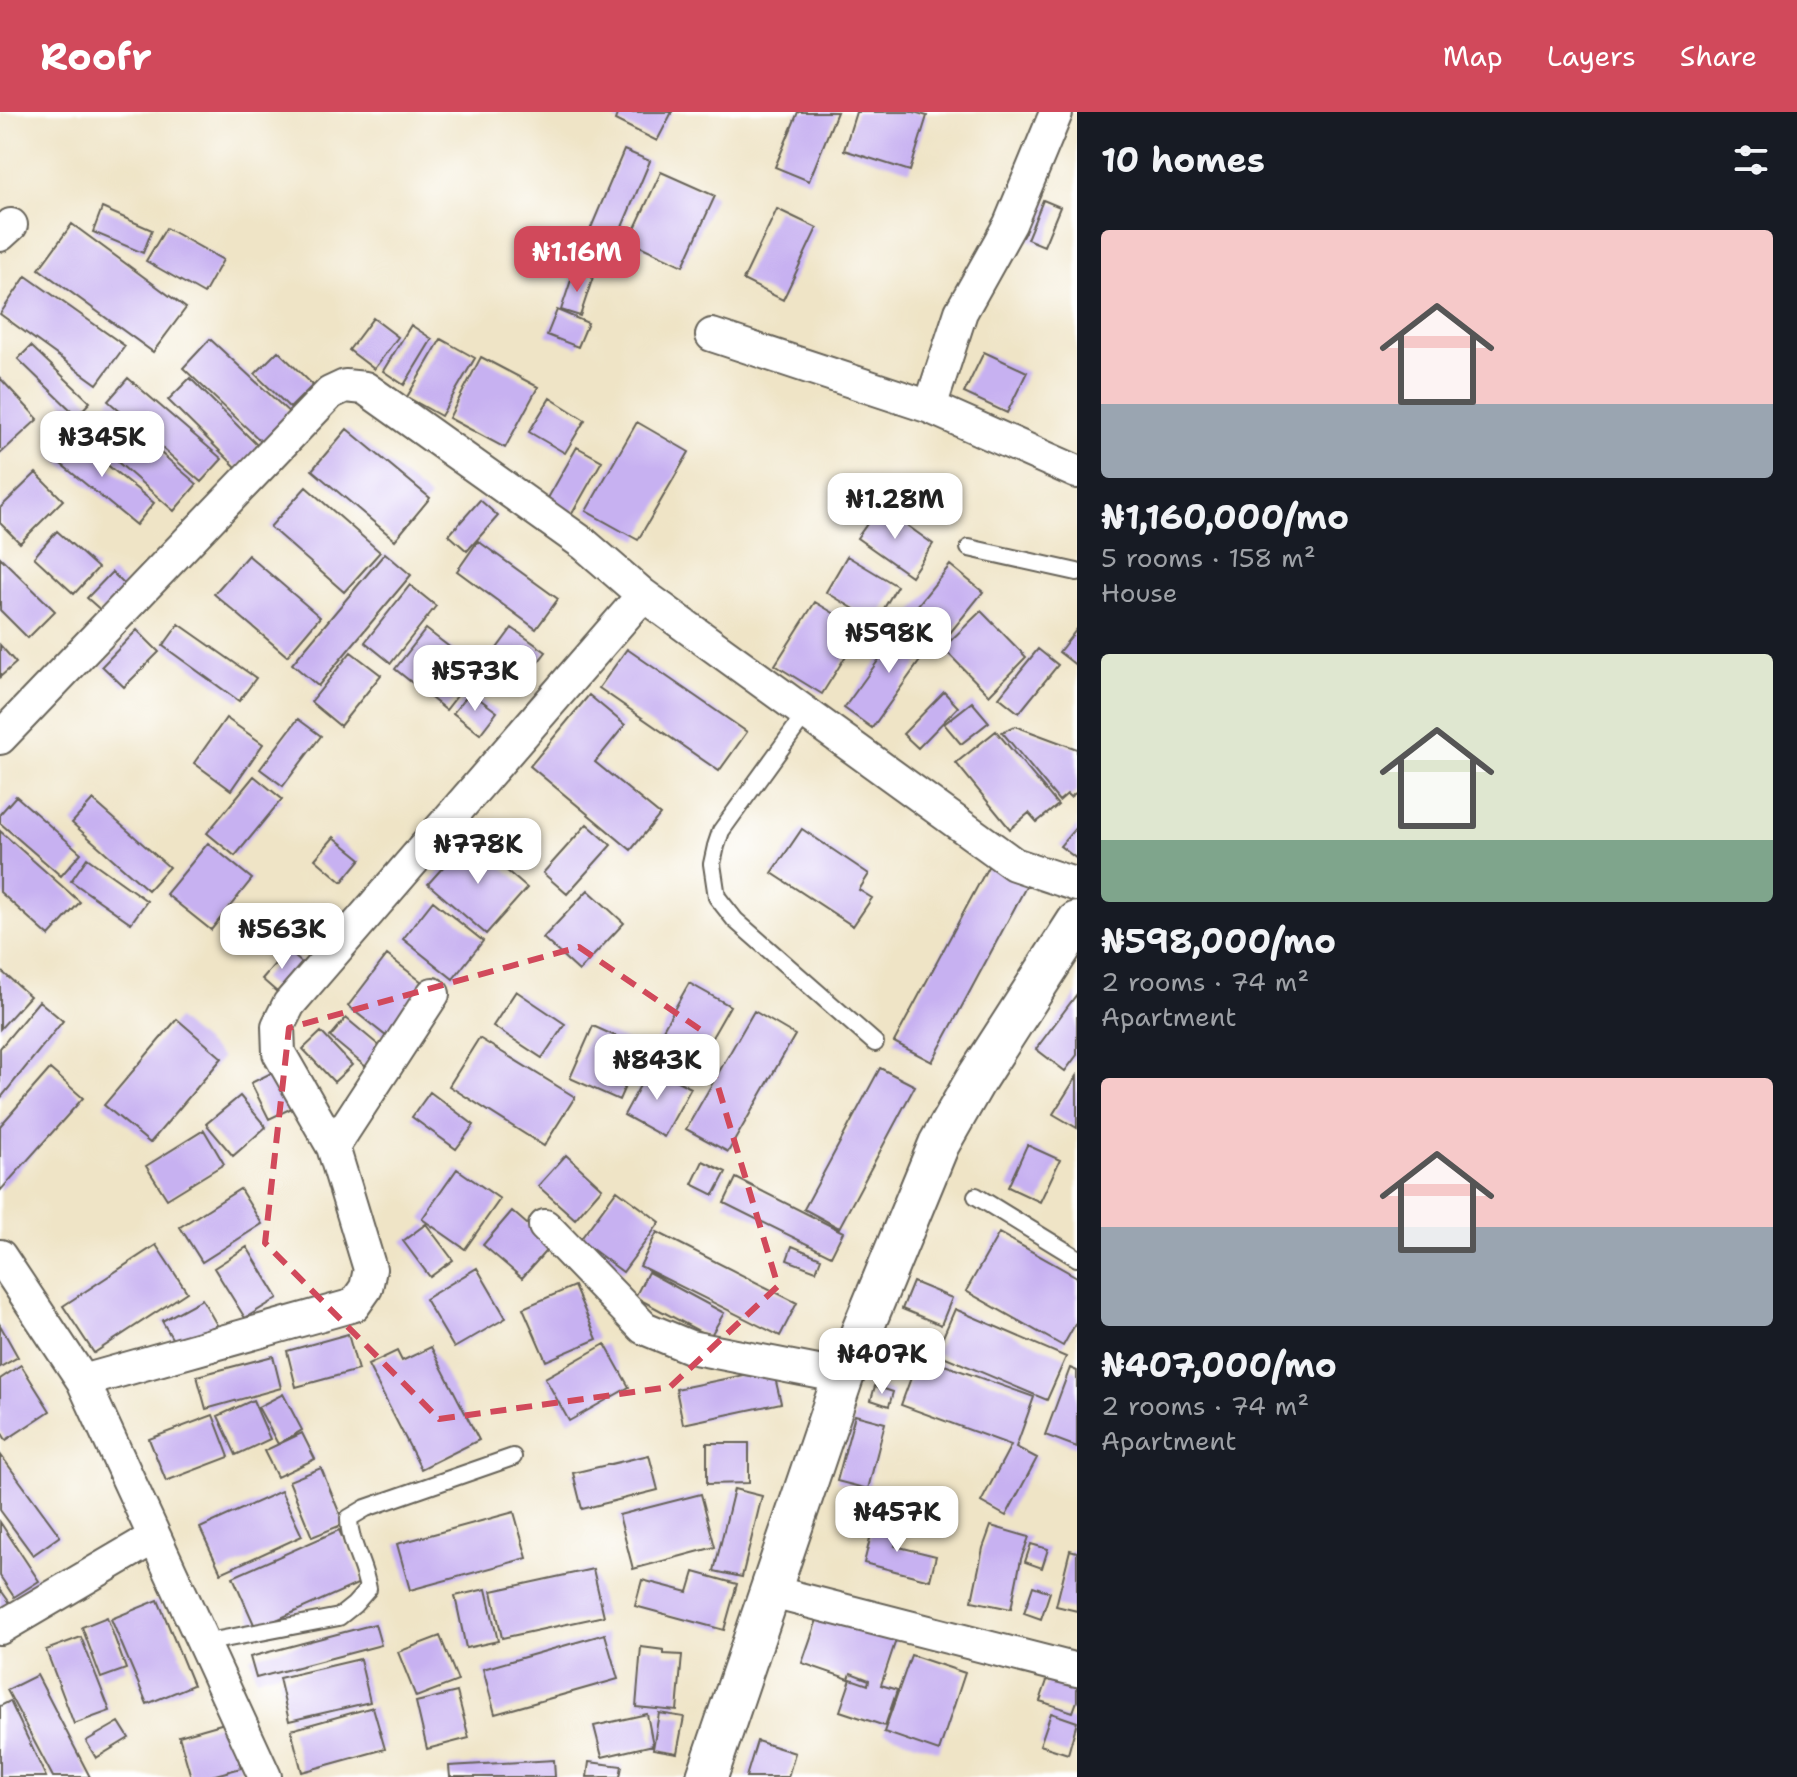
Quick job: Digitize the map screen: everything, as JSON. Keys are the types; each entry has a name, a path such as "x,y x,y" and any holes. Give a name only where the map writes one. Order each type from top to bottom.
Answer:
{"street":[{"path":"930,407 961,312 1010,224 1055,112 1077,118"},
{"path":"712,335 930,407 1077,472"},
{"path":"0,738 330,393 345,386 365,388 584,544 643,595 1014,864 1077,885"},
{"path":"83,1381 354,1305 366,1288 370,1269 333,1147 279,1053 278,1026 289,1004 643,595"},
{"path":"707,1777 843,1377 939,1144 975,1081 1077,922"},
{"path":"333,1147 433,994"},
{"path":"545,1226 644,1328 690,1347 843,1377"},
{"path":"1,1260 83,1381 265,1777"},
{"path":"0,1628 153,1538"},
{"path":"768,1591 1077,1670"}],"lane":[{"path":"969,548 1077,572"},
{"path":"807,712 721,831 712,864 717,897 735,920 875,1043"},
{"path":"976,1196 1077,1258"},
{"path":"203,1643 339,1617 368,1589 349,1532 349,1518 366,1508 513,1457"}],"highlighted area":[{"path":"579,947 701,1030 778,1286 670,1387 439,1419 265,1243 289,1028"}],"building":[{"path":"618,112 672,112 657,141 615,120"},
{"path":"798,112 837,112 809,181 775,167"},
{"path":"856,112 914,112 927,116 910,171 844,150"},
{"path":"624,150 650,161 614,246 588,235"},
{"path":"661,172 715,196 683,266 629,241"},
{"path":"1043,200 1060,207 1044,246 1027,239"},
{"path":"102,208 152,230 143,253 93,232"},
{"path":"777,209 817,228 783,300 743,280"},
{"path":"72,224 186,308 153,352 39,269"},
{"path":"166,228 223,260 204,294 146,261"},
{"path":"574,271 593,277 580,316 561,310"},
{"path":"26,276 125,346 97,384 0,314"},
{"path":"557,310 588,323 578,347 547,335"},
{"path":"373,318 398,337 374,369 349,350"},
{"path":"411,325 432,339 404,385 383,371"},
{"path":"210,339 293,416 265,445 183,368"},
{"path":"441,339 475,358 441,416 407,397"},
{"path":"31,346 90,402 77,416 18,359"},
{"path":"278,351 313,385 290,408 255,374"},
{"path":"984,352 1027,372 1007,413 964,393"},
{"path":"481,357 538,387 505,448 449,418"},
{"path":"0,378 38,419 0,454"},
{"path":"128,378 222,459 201,482 108,401"},
{"path":"190,378 259,447 237,468 168,400"},
{"path":"550,398 585,420 565,453 529,432"},
{"path":"113,412 197,484 174,511 90,438"},
{"path":"637,422 689,452 638,540 586,511"},
{"path":"347,429 430,498 395,540 312,470"},
{"path":"68,433 154,503 136,525 50,455"},
{"path":"577,447 602,461 569,519 544,505"},
{"path":"36,473 63,500 20,543 0,523 0,508"},
{"path":"306,487 380,552 344,592 270,527"},
{"path":"480,500 498,516 467,551 449,535"},
{"path":"880,506 933,544 911,576 857,538"},
{"path":"57,531 98,568 74,594 34,557"},
{"path":"478,541 558,599 536,629 457,571"},
{"path":"385,553 411,575 318,686 292,664"},
{"path":"248,555 320,617 287,656 214,594"},
{"path":"847,556 897,586 876,622 826,592"},
{"path":"0,557 55,611 28,638 0,610"},
{"path":"950,565 983,592 946,638 913,611"},
{"path":"112,572 127,587 103,612 87,598"},
{"path":"410,585 436,606 391,663 365,642"},
{"path":"815,602 862,630 822,694 775,665"},
{"path":"981,611 1026,657 989,695 943,648"},
{"path":"906,622 934,641 872,728 844,708"},
{"path":"179,624 256,678 239,701 163,646"},
{"path":"512,628 546,652 528,675 495,651"},
{"path":"426,629 478,669 446,710 395,669"},
{"path":"1077,629 1077,666 1059,652"},
{"path":"137,630 159,652 124,687 102,666"},
{"path":"0,645 16,663 0,677"},
{"path":"627,649 747,732 719,771 599,688"},
{"path":"1038,649 1058,665 1019,713 999,697"},
{"path":"351,652 381,675 340,726 311,702"},
{"path":"470,692 497,712 480,734 453,713"},
{"path":"944,692 958,707 918,748 903,734"},
{"path":"589,695 625,725 595,762 660,815 631,850 530,766"},
{"path":"972,702 989,722 961,744 944,724"},
{"path":"226,718 263,744 231,790 194,763"},
{"path":"298,719 321,736 283,786 260,769"},
{"path":"1015,726 1077,749 1077,792 1070,797 1067,794 1059,801 1002,732"},
{"path":"996,731 1058,805 1037,822 1029,813 1010,829 956,763"},
{"path":"254,776 282,799 235,856 207,833"},
{"path":"16,796 81,853 61,876 0,823 0,814"},
{"path":"93,800 169,867 148,890 72,823"},
{"path":"587,824 611,845 567,894 543,873"},
{"path":"1077,826 1077,859 1060,846"},
{"path":"802,829 869,874 859,890 872,898 853,926 772,873"},
{"path":"0,831 80,902 49,936 0,892"},
{"path":"334,837 361,859 342,882 315,859"},
{"path":"469,838 527,888 486,934 428,884"},
{"path":"208,843 252,879 211,930 166,894"},
{"path":"87,858 147,901 131,923 71,881"},
{"path":"990,863 1028,883 932,1062 894,1042"},
{"path":"588,890 624,923 579,971 543,938"},
{"path":"433,901 483,941 453,979 403,939"},
{"path":"287,950 302,963 277,992 262,979"},
{"path":"387,955 431,989 391,1040 348,1006"},
{"path":"0,970 30,996 0,1029"},
{"path":"689,983 730,1006 694,1069 653,1047"},
{"path":"516,991 565,1024 542,1058 493,1026"},
{"path":"1077,994 1077,1055 1065,1071 1036,1049"},
{"path":"39,1001 63,1021 0,1099 0,1048"},
{"path":"754,1011 795,1035 728,1152 686,1129"},
{"path":"346,1018 388,1053 372,1072 330,1037"},
{"path":"177,1019 222,1058 150,1143 104,1105"},
{"path":"593,1026 642,1048 619,1100 570,1078"},
{"path":"321,1032 352,1065 334,1082 303,1049"},
{"path":"479,1038 575,1097 544,1146 449,1086"},
{"path":"650,1067 691,1088 664,1137 624,1115"},
{"path":"880,1068 915,1086 839,1228 804,1209"},
{"path":"50,1069 83,1098 0,1191 0,1126"},
{"path":"273,1072 292,1108 269,1119 251,1083"},
{"path":"1077,1076 1077,1128 1053,1114"},
{"path":"430,1092 474,1125 456,1149 412,1117"},
{"path":"240,1096 266,1127 233,1156 206,1124"},
{"path":"204,1130 224,1164 167,1199 146,1166"},
{"path":"1027,1145 1060,1160 1040,1202 1008,1187"},
{"path":"566,1155 602,1188 575,1219 538,1186"},
{"path":"703,1161 726,1172 714,1195 692,1184"},
{"path":"457,1169 500,1199 465,1249 422,1219"},
{"path":"736,1178 843,1232 831,1256 724,1203"},
{"path":"240,1189 262,1224 202,1262 180,1227"},
{"path":"617,1190 660,1222 623,1272 580,1240"},
{"path":"512,1211 551,1245 522,1278 483,1245"},
{"path":"426,1224 453,1260 430,1277 403,1241"},
{"path":"657,1232 797,1303 780,1336 640,1266"},
{"path":"999,1233 1077,1277 1077,1321 1063,1346 966,1291"},
{"path":"156,1245 187,1292 94,1353 63,1306"},
{"path":"792,1246 821,1258 816,1271 787,1260"},
{"path":"247,1247 278,1298 245,1318 214,1268"},
{"path":"477,1268 506,1318 454,1348 425,1299"},
{"path":"648,1272 724,1313 710,1337 635,1297"},
{"path":"913,1282 952,1298 941,1325 902,1309"},
{"path":"574,1286 597,1339 546,1361 523,1308"},
{"path":"202,1299 217,1325 177,1347 162,1321"},
{"path":"955,1309 1066,1357 1047,1400 936,1353"},
{"path":"0,1325 18,1357 0,1367"},
{"path":"348,1334 358,1370 296,1387 287,1351"},
{"path":"905,1339 919,1345 910,1368 896,1362"},
{"path":"605,1344 629,1387 569,1421 545,1378"},
{"path":"431,1347 479,1440 421,1469 368,1365 397,1351 402,1361"},
{"path":"273,1356 281,1388 206,1409 197,1376"},
{"path":"919,1356 1034,1397 1016,1447 1037,1458 1006,1516 981,1502 1011,1445 901,1405"},
{"path":"21,1365 50,1411 6,1440 0,1430 0,1379"},
{"path":"1070,1368 1077,1371 1077,1447 1045,1435"},
{"path":"773,1369 781,1403 683,1424 676,1389"},
{"path":"875,1386 893,1392 889,1406 871,1400"},
{"path":"283,1394 302,1430 278,1444 258,1407"},
{"path":"253,1400 270,1439 236,1455 218,1416"},
{"path":"213,1415 229,1457 166,1481 149,1439"},
{"path":"855,1415 885,1423 868,1489 837,1481"},
{"path":"302,1433 315,1459 277,1477 264,1451"},
{"path":"707,1443 749,1443 749,1483 707,1484"},
{"path":"0,1454 60,1536 33,1555 0,1510"},
{"path":"649,1455 658,1490 582,1509 573,1473"},
{"path":"321,1468 344,1524 312,1537 289,1481"},
{"path":"734,1489 762,1496 742,1577 714,1571"},
{"path":"281,1491 302,1536 221,1573 200,1528"},
{"path":"701,1494 715,1547 633,1569 619,1515"},
{"path":"514,1512 527,1558 410,1590 397,1544"},
{"path":"0,1522 39,1581 14,1597 0,1576"},
{"path":"874,1523 899,1529 895,1546 936,1556 930,1580 864,1563"},
{"path":"991,1526 1029,1537 1021,1559 1011,1609 972,1601"},
{"path":"339,1530 362,1582 256,1629 233,1577"},
{"path":"1031,1544 1048,1549 1042,1568 1025,1562"},
{"path":"1070,1550 1077,1552 1077,1611 1056,1606"},
{"path":"593,1569 604,1616 502,1638 492,1591"},
{"path":"694,1572 737,1584 724,1630 635,1606 642,1580 688,1592"},
{"path":"1033,1586 1050,1592 1041,1619 1024,1613"},
{"path":"0,1589 10,1603 0,1609"},
{"path":"486,1589 498,1641 466,1648 455,1596"},
{"path":"158,1600 193,1685 147,1704 111,1619"},
{"path":"819,1614 896,1640 881,1685 897,1690 885,1726 840,1711 851,1679 868,1685 869,1680 851,1673 849,1679 802,1663"},
{"path":"107,1617 126,1669 101,1678 82,1627"},
{"path":"375,1624 381,1645 256,1678 250,1657"},
{"path":"605,1634 618,1679 495,1714 483,1669"},
{"path":"440,1636 458,1681 416,1697 398,1652"},
{"path":"81,1637 110,1711 74,1724 46,1650"},
{"path":"641,1647 664,1650 664,1654 682,1655 677,1711 636,1707"},
{"path":"911,1655 965,1673 939,1751 884,1732"},
{"path":"360,1659 370,1702 289,1721 279,1678"},
{"path":"1050,1672 1077,1681 1077,1701 1073,1712 1040,1701"},
{"path":"37,1675 90,1777 53,1777 7,1690"},
{"path":"457,1692 469,1738 427,1749 416,1702"},
{"path":"10,1701 46,1777 0,1777 0,1706"},
{"path":"373,1707 385,1749 302,1772 291,1730"},
{"path":"659,1713 684,1717 677,1753 653,1749"},
{"path":"1051,1713 1077,1722 1068,1754 1040,1745"},
{"path":"647,1714 653,1745 602,1757 594,1726"},
{"path":"119,1722 129,1738 96,1758 86,1741"},
{"path":"228,1722 241,1768 208,1777 191,1777 179,1736"},
{"path":"757,1741 795,1753 788,1777 746,1777"},
{"path":"554,1760 555,1777 450,1777 449,1766"},
{"path":"589,1762 622,1766 620,1777 587,1777"}]}
